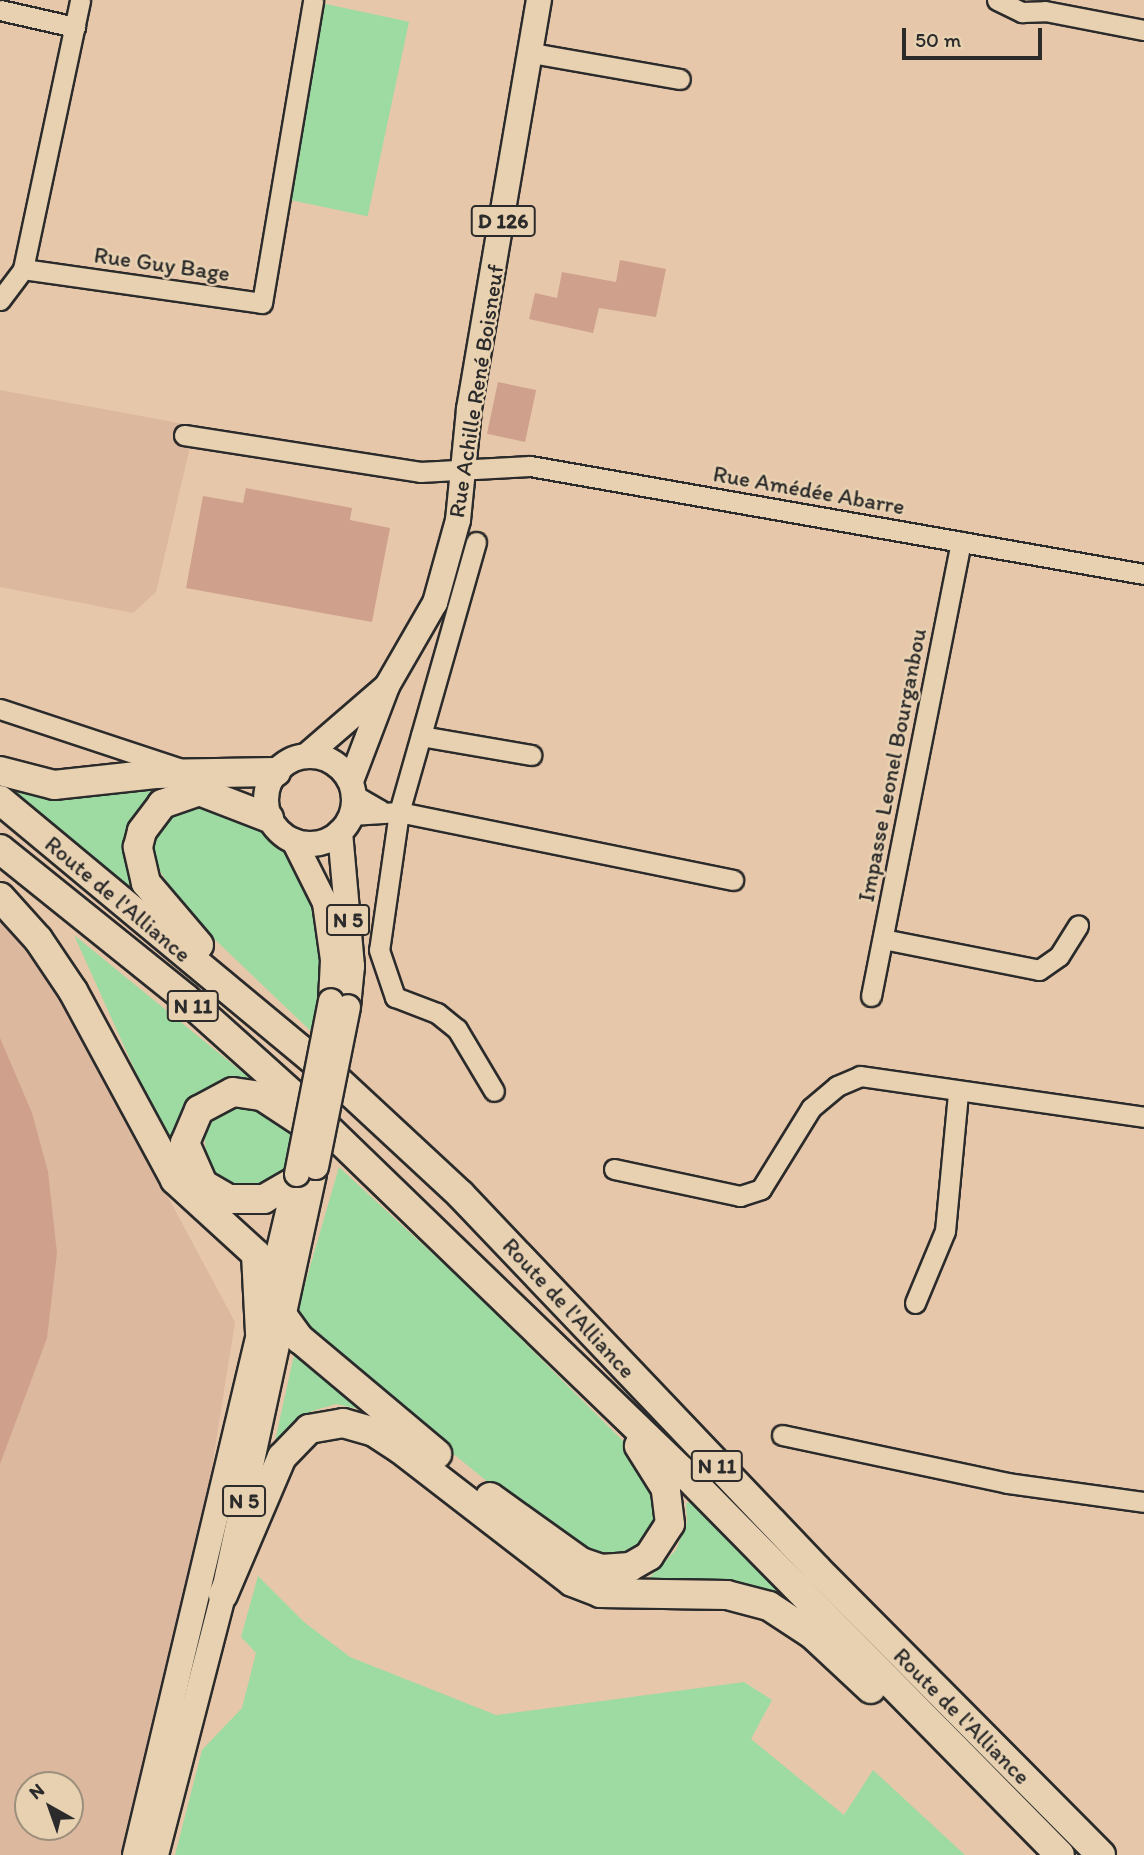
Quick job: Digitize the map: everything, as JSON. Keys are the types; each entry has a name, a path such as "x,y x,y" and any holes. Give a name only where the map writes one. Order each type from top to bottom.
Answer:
{"highway":[{"path":"0,771 54,785 189,772 275,772"},
{"path":"270,818 212,792 175,796 162,804 142,831 138,847 146,883 162,907 218,964 486,1206 589,1329"},
{"name":"Route de l'Alliance","path":"0,800 334,1077 460,1194 817,1569 1101,1855"},
{"name":"Route de l'Alliance","path":"0,849 185,998 376,1175 573,1366 1057,1852"},
{"path":"0,897 38,939 73,991 174,1180 256,1254 260,1333"},
{"path":"302,1177 253,1201 217,1195 203,1184 187,1156 192,1118 223,1095 253,1093 376,1175"},
{"path":"283,1315 310,1349 562,1551 601,1569 630,1567 649,1556 666,1535 670,1508 666,1489 631,1435 573,1366"},
{"path":"223,1595 270,1480 289,1448 309,1429 358,1425 400,1449 558,1575 584,1588 621,1595 727,1595 769,1606 813,1635 972,1783 1057,1852"}],"main road":[{"name":"Rue Achille René Boisneuf","path":"349,806 387,686 435,603 466,470 469,409 540,0"},
{"name":"Rue Achille René Boisneuf","path":"306,755 387,686"},
{"path":"306,755 332,761 349,806 318,842 294,841 270,818 266,794 275,772 306,755"},
{"name":"N 5","path":"135,1855 260,1333 302,1177 340,1004 352,966 349,806"},
{"name":"N 5","path":"294,841 325,903 340,1004"},
{"name":"N 5","path":"155,1855 223,1595 283,1315 302,1177"}],"street":[{"path":"0,300 23,269 80,0"},
{"name":"Rue Guy Bage","path":"23,269 262,303 313,0"},
{"path":"997,0 1022,12 1045,11 1144,30"},
{"path":"0,10 75,27"},
{"path":"532,53 681,79"},
{"name":"Rue Amédée Abarre","path":"184,435 420,472 530,466 1144,574"},
{"path":"477,542 421,736 390,811 379,940 385,979 400,1001 437,1013 461,1032 494,1091"},
{"name":"Impasse Leonel Bourganbou","path":"871,996 961,542"},
{"path":"0,709 189,772"},
{"path":"421,736 531,755"},
{"path":"349,806 390,811 733,880"},
{"path":"883,939 1039,970 1059,956 1078,926"},
{"path":"614,1169 740,1196 761,1189 811,1108 837,1086 860,1076 958,1093 1144,1117"},
{"path":"915,1303 945,1231 958,1093"},
{"path":"782,1435 1007,1483 1144,1502"}],"shaded area":[{"path":"0,390 195,426 156,592 133,613 0,587"},
{"path":"0,921 54,984 235,1322 154,1834 139,1855 0,1855"}],"green space":[{"path":"321,3 409,22 368,216 280,198"},
{"path":"195,782 162,789 146,804 152,909 10,787"},
{"path":"204,798 258,823 316,884 325,979 316,1036 190,916 158,868 153,842 166,820 184,803"},
{"path":"74,935 258,1085 185,1111 170,1148"},
{"path":"239,1101 255,1102 295,1131 280,1187 226,1187 206,1158 204,1122"},
{"path":"339,1167 473,1291 629,1447 665,1511 643,1551 596,1558 500,1492 325,1349 296,1315"},
{"path":"296,1346 363,1410 336,1404 312,1411 287,1429 273,1450"},
{"path":"686,1503 694,1503 786,1599 749,1589 622,1588 650,1577 676,1550 687,1522"},
{"path":"258,1576 304,1622 350,1657 496,1715 744,1682 772,1700 751,1739 844,1815 873,1770 965,1855 175,1855 202,1750 242,1708 256,1653 241,1637"}],"building":[{"path":"620,260 666,269 656,317 599,308 593,333 529,319 535,293 557,298 562,272 616,282"},
{"path":"498,382 536,390 525,442 487,434"},
{"path":"246,488 352,508 350,520 390,528 372,622 186,588 203,496 243,503"},
{"path":"0,1038 32,1113 48,1172 57,1253 47,1338 0,1464"}]}
